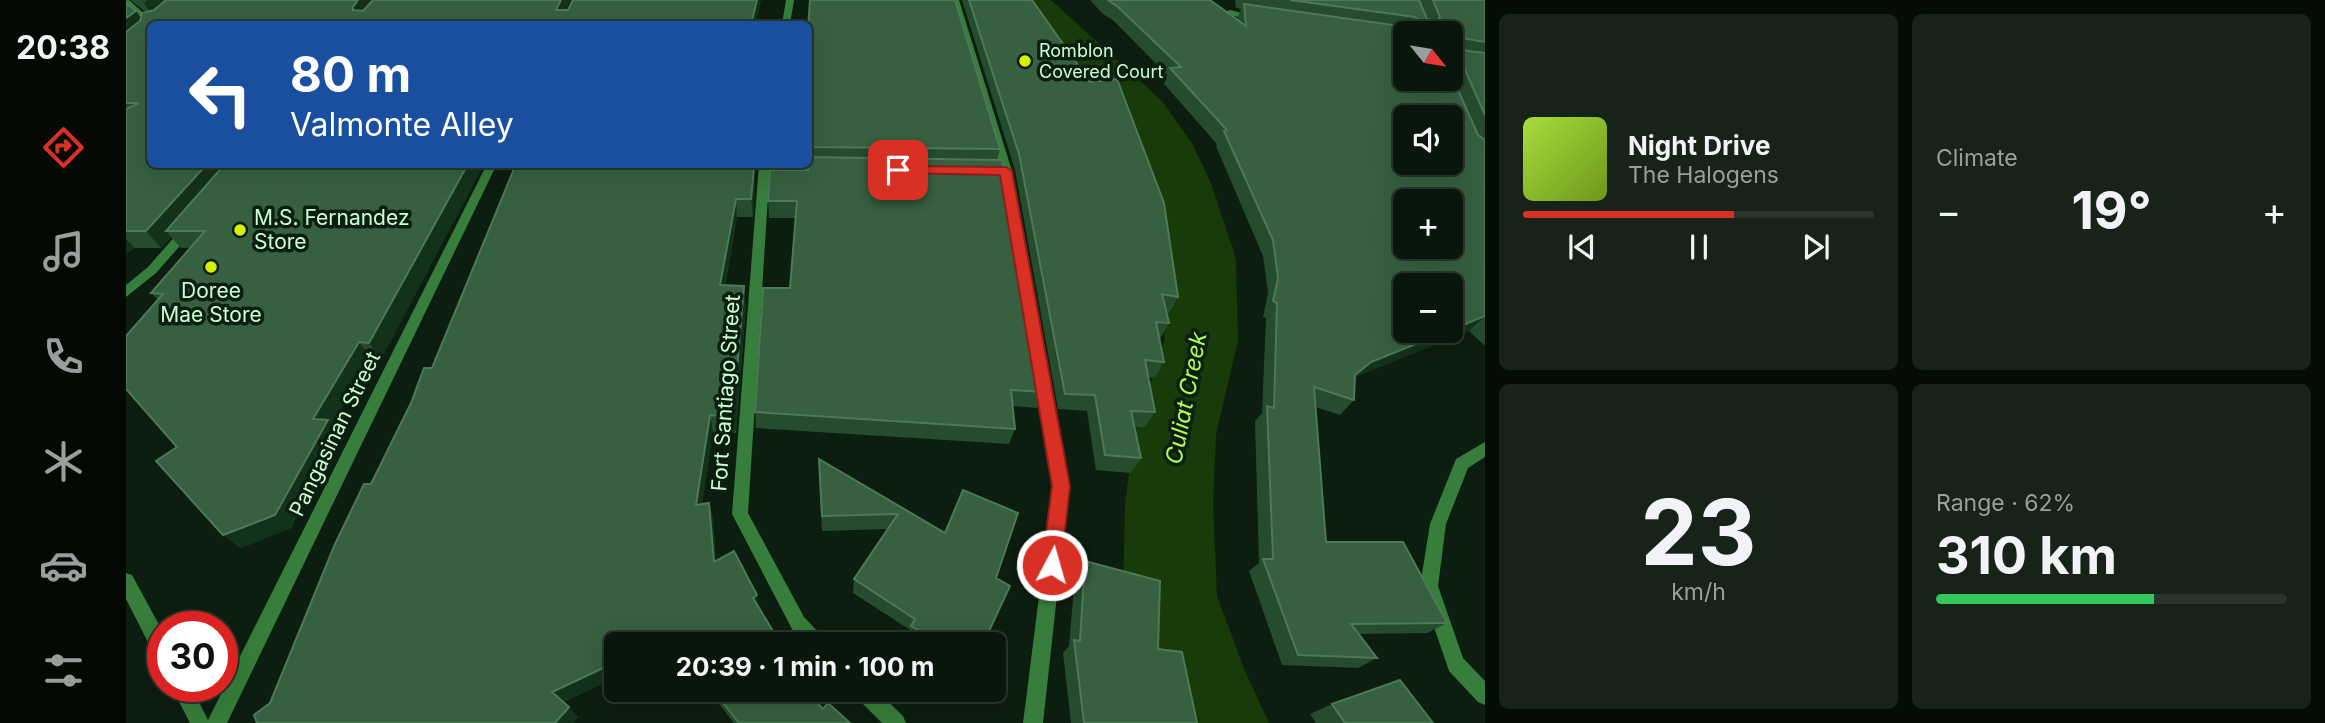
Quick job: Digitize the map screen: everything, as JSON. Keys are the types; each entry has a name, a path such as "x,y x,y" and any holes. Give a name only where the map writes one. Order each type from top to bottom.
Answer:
{"street":[{"path":"786,21 790,0"},
{"path":"955,0 999,171 1061,486 1034,723"},
{"path":"126,2 148,21"},
{"path":"1230,13 1270,19"},
{"name":"Pangasinan Street","path":"217,723 490,168"},
{"name":"Fort Santiago Street","path":"760,168 740,514 798,623 807,632"},
{"path":"802,168 845,169"},
{"path":"126,292 152,270 201,214"},
{"path":"1485,449 1462,464 1438,524 1429,586 1456,664 1485,695"},
{"path":"126,582 147,621"},
{"path":"189,702 200,723"},
{"path":"875,702 896,723"}],"building":[{"path":"166,0 358,0 353,10 363,11 373,0 561,0 556,10 568,10 573,0 757,0 752,21 147,21 147,168 203,168 146,231 126,231 126,109 139,103 126,103 126,32 140,21 142,13 154,10"},
{"path":"810,0 955,0 1000,149 812,147 812,21 808,21"},
{"path":"969,0 1032,0 1090,82 1117,79 1164,203 1178,297 1162,294 1169,323 1156,322 1164,362 1145,360 1155,412 1131,411 1141,458 1105,455 1095,395 1065,394 1019,154"},
{"path":"1108,0 1210,0 1246,26 1244,4 1393,25 1393,91 1459,91 1478,135 1485,140 1485,316 1463,325 1463,273 1393,273 1393,343 1418,343 1371,362 1355,375 1354,400 1314,387 1326,542 1403,542 1447,623 1351,624 1377,658 1298,655 1263,559 1273,559 1267,406 1274,408 1277,303 1273,301 1278,278 1273,240 1224,131 1227,130 1170,68 1181,67"},
{"path":"1290,0 1419,0 1427,19 1438,21 1416,21 1415,17"},
{"path":"1433,0 1485,0 1485,42 1463,38 1463,21 1438,21 1440,17"},
{"path":"126,3 136,11 126,18"},
{"path":"1463,50 1485,53 1485,115 1463,65"},
{"path":"812,157 1002,160 1044,392 1011,390 1015,429 755,412 763,288 790,288 797,201 768,201 770,170 812,168"},
{"path":"221,168 466,168 369,343 359,342 313,419 328,420 275,515 223,535 156,461 177,447 126,389 126,336 163,294 151,293 205,231 166,231"},
{"path":"514,168 754,168 751,199 736,199 720,285 744,286 733,417 710,415 696,505 709,503 714,562 734,551 757,595 753,598 774,632 604,632 604,668 552,692 569,707 555,723 257,723 254,715 270,703 335,544 364,484 371,484 411,403 424,368 432,368"},
{"path":"819,459 945,533 963,490 1018,513 996,578 1010,586 989,632 921,632 911,626 915,619 854,579 898,514 822,516"},
{"path":"1085,561 1160,581 1158,649 1182,652 1197,723 1084,723 1074,640 1080,641"},
{"path":"1400,680 1433,723 1345,723 1332,704"},
{"path":"722,702 817,702 823,709 828,703 850,723 739,723"}],"waterway":[{"name":"Culiat Creek","path":"1028,0 1042,19 1144,114 1164,145 1181,183 1203,259 1201,341 1175,434 1169,504 1170,596 1202,695 1216,723"}],"place":[{"name":"Romblon Covered Court","path":"1025,61"},
{"name":"M.S. Fernandez Store","path":"240,230"},
{"name":"Doree Mae Store","path":"211,267"}],"route":[{"path":"898,170 1006,171 1061,486 1052,565"}]}
